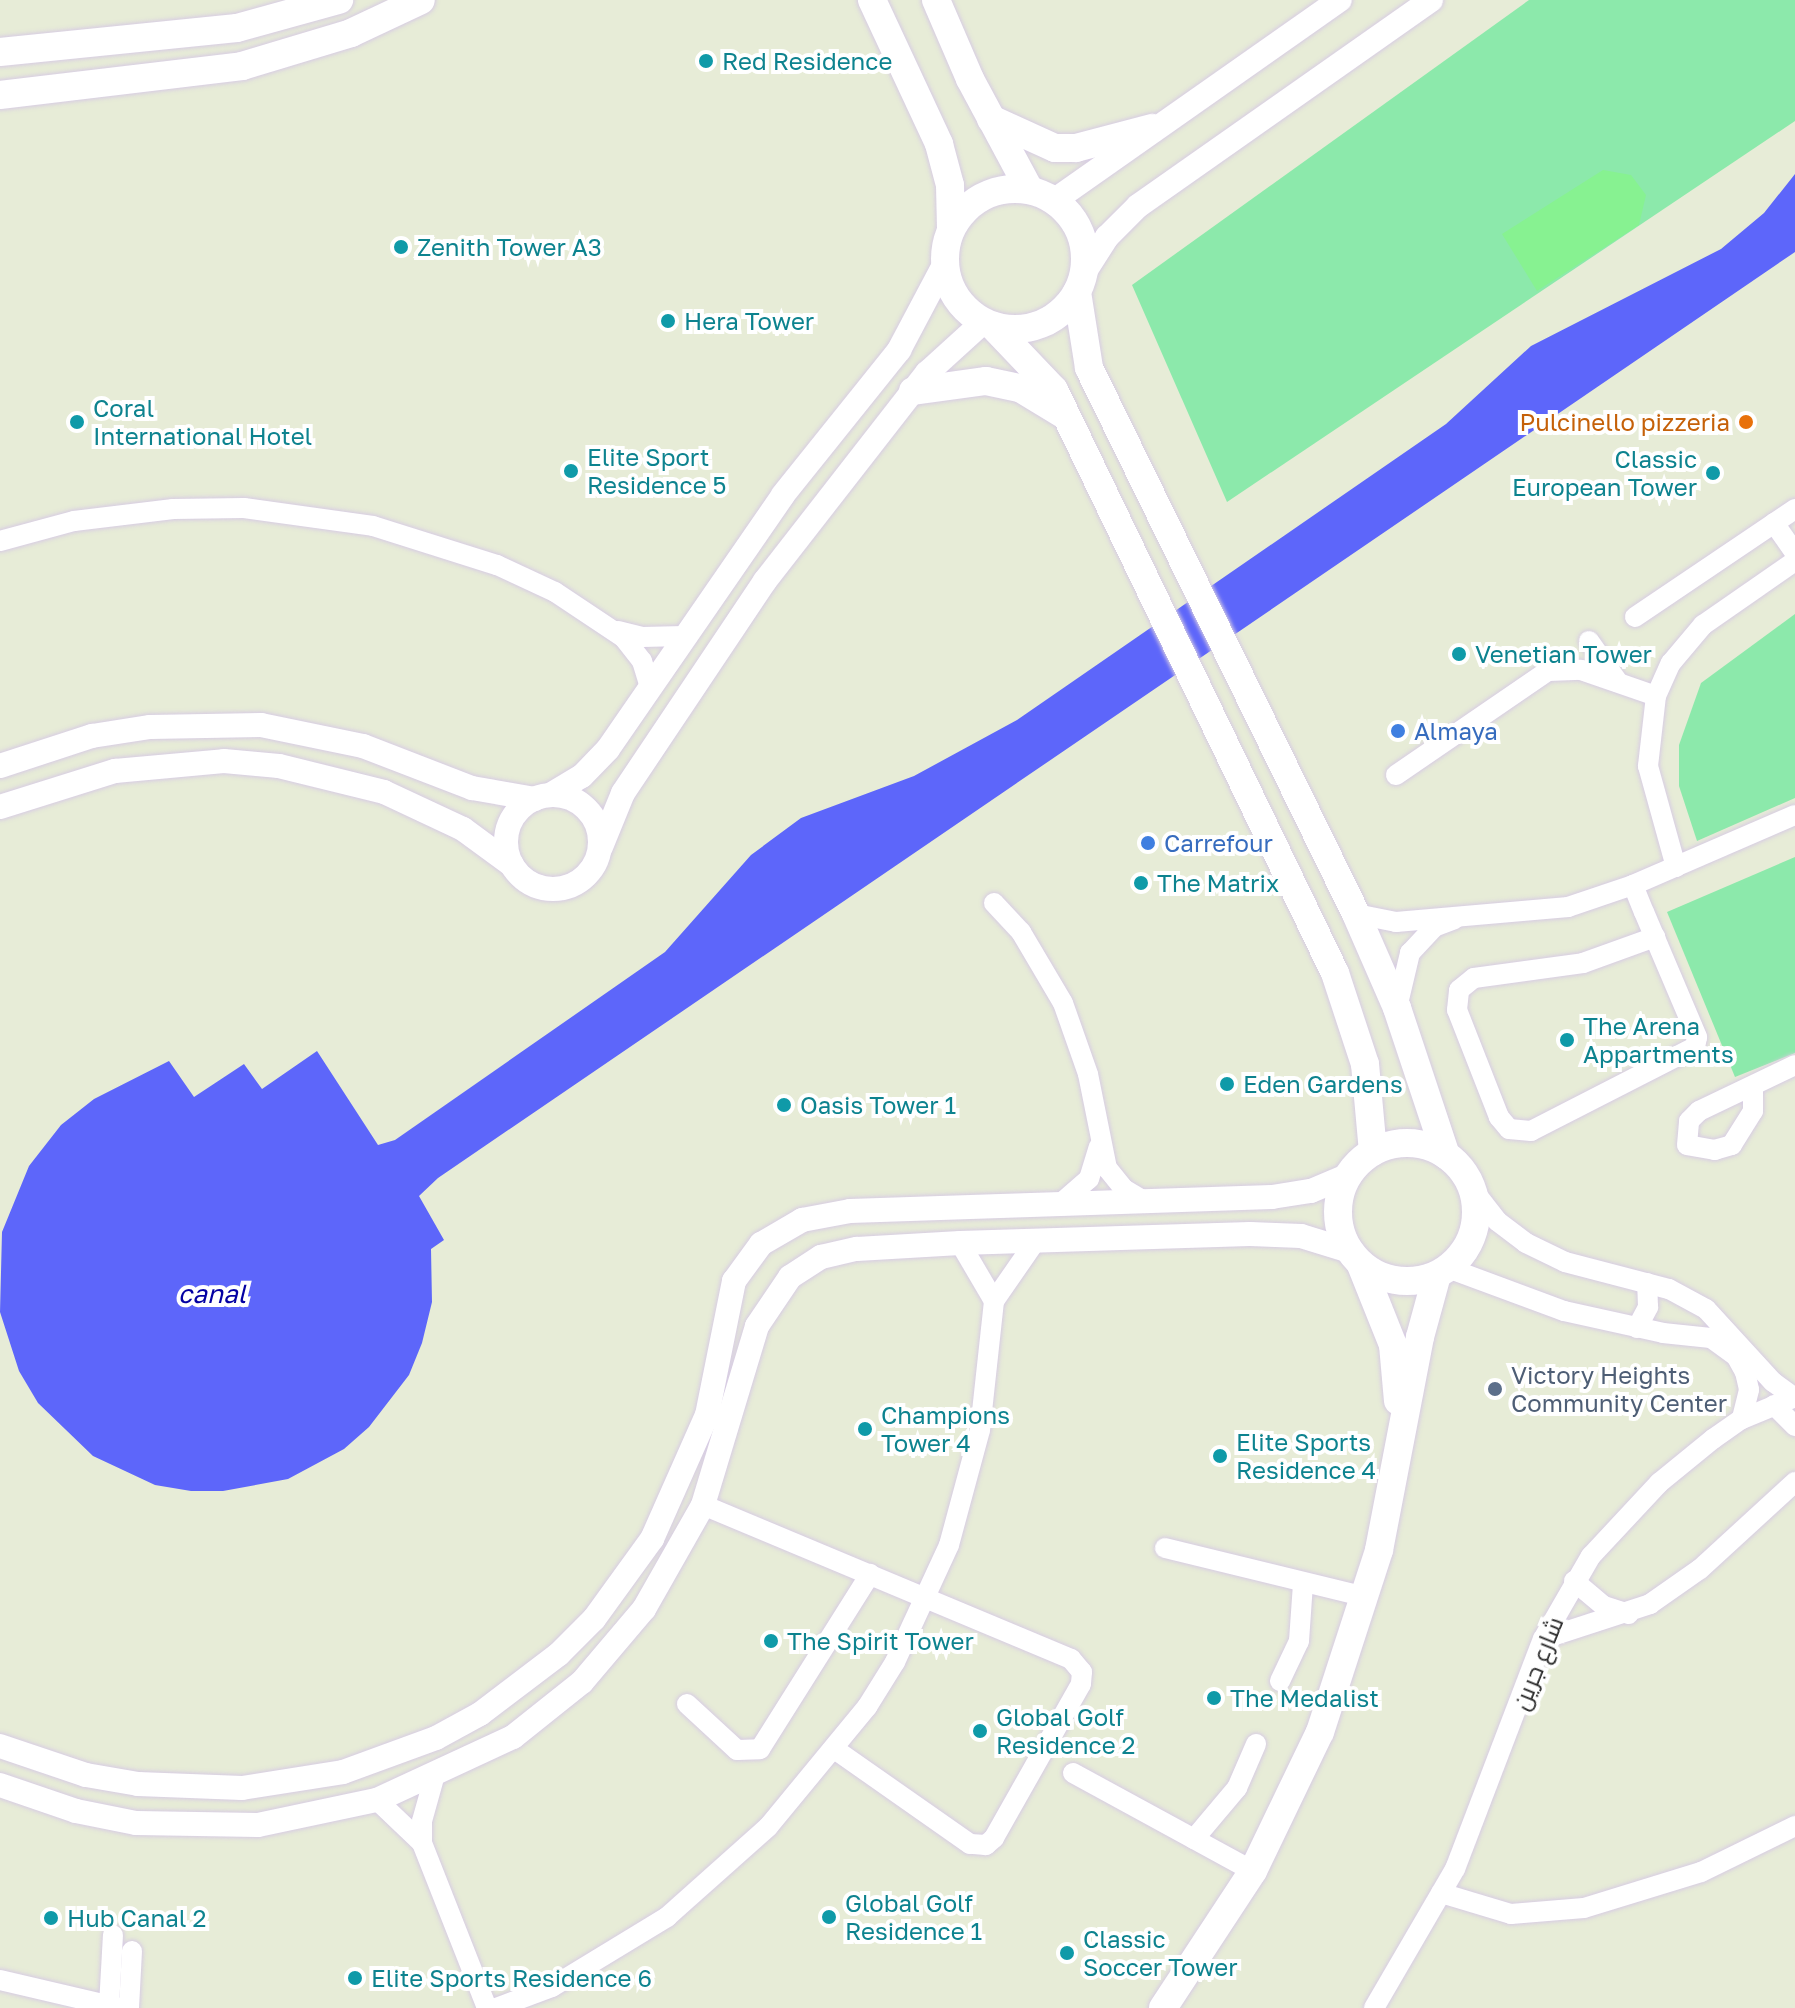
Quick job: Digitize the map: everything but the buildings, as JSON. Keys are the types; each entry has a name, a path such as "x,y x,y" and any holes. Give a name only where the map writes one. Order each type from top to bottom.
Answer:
{"main road":[{"path":"0,52 237,28 339,0"},
{"path":"0,95 242,66 351,33 421,0"},
{"path":"872,0 939,144 950,185 951,228 944,265 956,299 1040,371 1067,416 1347,1003 1365,1064 1373,1152"},
{"path":"936,0 991,119 1042,195 1067,211 1083,240 1081,282 1086,360 1356,914 1397,1008 1446,1155 1473,1190 1473,1233 1443,1272 1420,1337 1401,1454 1366,1597 1320,1732 1253,1871 1163,2008"},
{"path":"991,119 1055,148 1076,148 1152,128"},
{"path":"951,228 984,195 1042,195"},
{"path":"988,324 1032,328 1050,320 1081,282"},
{"path":"913,391 986,381 1020,388 1067,416"},
{"path":"1401,1454 1393,1345 1338,1213 1349,1175 1373,1152 1410,1143 1446,1155"},
{"path":"1356,1258 1398,1282 1443,1272"}],"street":[{"path":"1042,195 1152,128 1340,0"},
{"path":"1081,282 1107,237 1138,206 1431,0"},
{"path":"512,865 509,827 543,797 596,763 783,495 899,350 944,265"},
{"path":"0,807 115,771 170,763 279,766 332,776 410,803 463,829 512,865 533,885 563,889 589,874 623,793 700,674 824,502 913,391 988,324"},
{"path":"0,541 74,521 173,509 244,508 328,518 436,543 497,565 614,629 642,637 684,636"},
{"path":"1635,617 1795,509"},
{"path":"1774,523 1795,553"},
{"path":"1676,867 1648,766 1656,696 1671,663 1703,625 1795,561"},
{"path":"614,629 642,661 650,688"},
{"path":"1589,641 1618,682"},
{"path":"1396,775 1548,671 1570,668 1656,696"},
{"path":"0,766 92,736 150,727 261,725 351,742 472,788 567,797 587,810 599,830 601,847"},
{"path":"1356,914 1396,922 1535,913 1633,885 1795,815"},
{"path":"1633,885 1655,937 1697,1037 1693,1051 1531,1131 1516,1132 1503,1124 1457,1010 1465,983 1482,975 1583,963 1655,937"},
{"path":"994,903 1021,932 1063,1003 1088,1074 1100,1142 1115,1179 1147,1203"},
{"path":"1397,1008 1410,953 1421,939 1450,920 1467,916"},
{"path":"1753,1088 1795,1065"},
{"path":"1060,1204 1089,1179 1100,1142"},
{"path":"0,1746 86,1775 138,1784 242,1788 343,1772 436,1738 480,1714 559,1654 617,1590 652,1539 707,1415 726,1302 746,1261 761,1244 795,1224 834,1212 1147,1203 1291,1195 1349,1175"},
{"path":"1473,1190 1497,1221 1526,1243 1565,1262 1647,1283 1706,1309 1773,1382 1795,1397"},
{"path":"0,1785 76,1811 197,1827 273,1823 377,1800 434,1778 513,1737 582,1682 644,1609 703,1505 757,1326 790,1277 839,1251 1037,1239 1276,1234 1356,1258"},
{"path":"496,2008 552,1987 667,1917 768,1827 836,1750 895,1662 949,1545 970,1473 989,1371 994,1301 1037,1239"},
{"path":"960,1243 994,1301"},
{"path":"1443,1272 1564,1311 1637,1328 1696,1334 1724,1345 1745,1372 1749,1390 1742,1419"},
{"path":"1637,1328 1648,1307 1647,1283"},
{"name":"شارع جرين","path":"1374,2008 1441,1893 1483,1802 1543,1639 1574,1581 1615,1526 1659,1483 1742,1419 1795,1397"},
{"path":"1774,1405 1795,1426"},
{"path":"1543,1639 1629,1614 1700,1569 1795,1482"},
{"path":"703,1505 1071,1659 1082,1672 1081,1684 994,1838 986,1845 970,1844 836,1750"},
{"path":"1165,1548 1366,1597"},
{"path":"687,1704 737,1750 760,1749 870,1574"},
{"path":"1574,1581 1604,1606 1629,1614"},
{"path":"1280,1681 1299,1641 1303,1584"},
{"path":"1194,1839 1237,1788 1256,1744"},
{"path":"1073,1773 1253,1871"},
{"path":"434,1778 422,1821 422,1843 487,2008"},
{"path":"377,1800 422,1843"},
{"path":"1441,1893 1511,1914 1584,1908 1701,1872 1795,1826"},
{"path":"113,1935 119,2007"},
{"path":"119,2007 132,1951"},
{"path":"0,1980 119,2007"}],"green space":[{"path":"1529,0 1795,0 1795,121 1227,502 1132,285"},
{"path":"1603,170 1631,175 1646,195 1639,225 1537,291 1502,234"},
{"path":"1795,614 1795,798 1697,841 1679,786 1679,745 1701,683"},
{"path":"1795,857 1795,1053 1735,1077 1667,912"}],"water":[{"name":"canal","path":"1795,174 1795,252 438,1178 419,1196 444,1240 431,1249 432,1302 422,1343 409,1375 369,1427 344,1449 288,1479 223,1491 191,1491 155,1485 93,1456 38,1403 19,1371 0,1312 2,1232 29,1166 61,1125 94,1099 169,1061 194,1097 244,1064 262,1089 317,1051 378,1145 395,1140 665,952 751,855 801,818 914,776 1017,720 1446,424 1531,346 1721,249 1764,213"}],"place":[{"name":"Red Residence","path":"706,61"},
{"name":"Zenith Tower A3","path":"401,247"},
{"name":"Hera Tower","path":"668,321"},
{"name":"Coral International Hotel","path":"77,422"},
{"name":"Pulcinello pizzeria","path":"1746,422"},
{"name":"Elite Sport Residence 5","path":"571,471"},
{"name":"Classic European Tower","path":"1713,473"},
{"name":"Venetian Tower","path":"1459,654"},
{"name":"Almaya","path":"1398,731"},
{"name":"Carrefour","path":"1148,843"},
{"name":"The Matrix","path":"1141,883"},
{"name":"The Arena Appartments","path":"1567,1040"},
{"name":"Eden Gardens","path":"1227,1084"},
{"name":"Oasis Tower 1","path":"784,1105"},
{"name":"Victory Heights Community Center","path":"1495,1389"},
{"name":"Champions Tower 4","path":"865,1429"},
{"name":"Elite Sports Residence 4","path":"1220,1456"},
{"name":"The Spirit Tower","path":"771,1641"},
{"name":"The Medalist","path":"1214,1698"},
{"name":"Global Golf Residence 2","path":"980,1731"},
{"name":"Global Golf Residence 1","path":"829,1917"},
{"name":"Hub Canal 2","path":"51,1918"},
{"name":"Classic Soccer Tower","path":"1067,1953"},
{"name":"Elite Sports Residence 6","path":"355,1978"}]}
